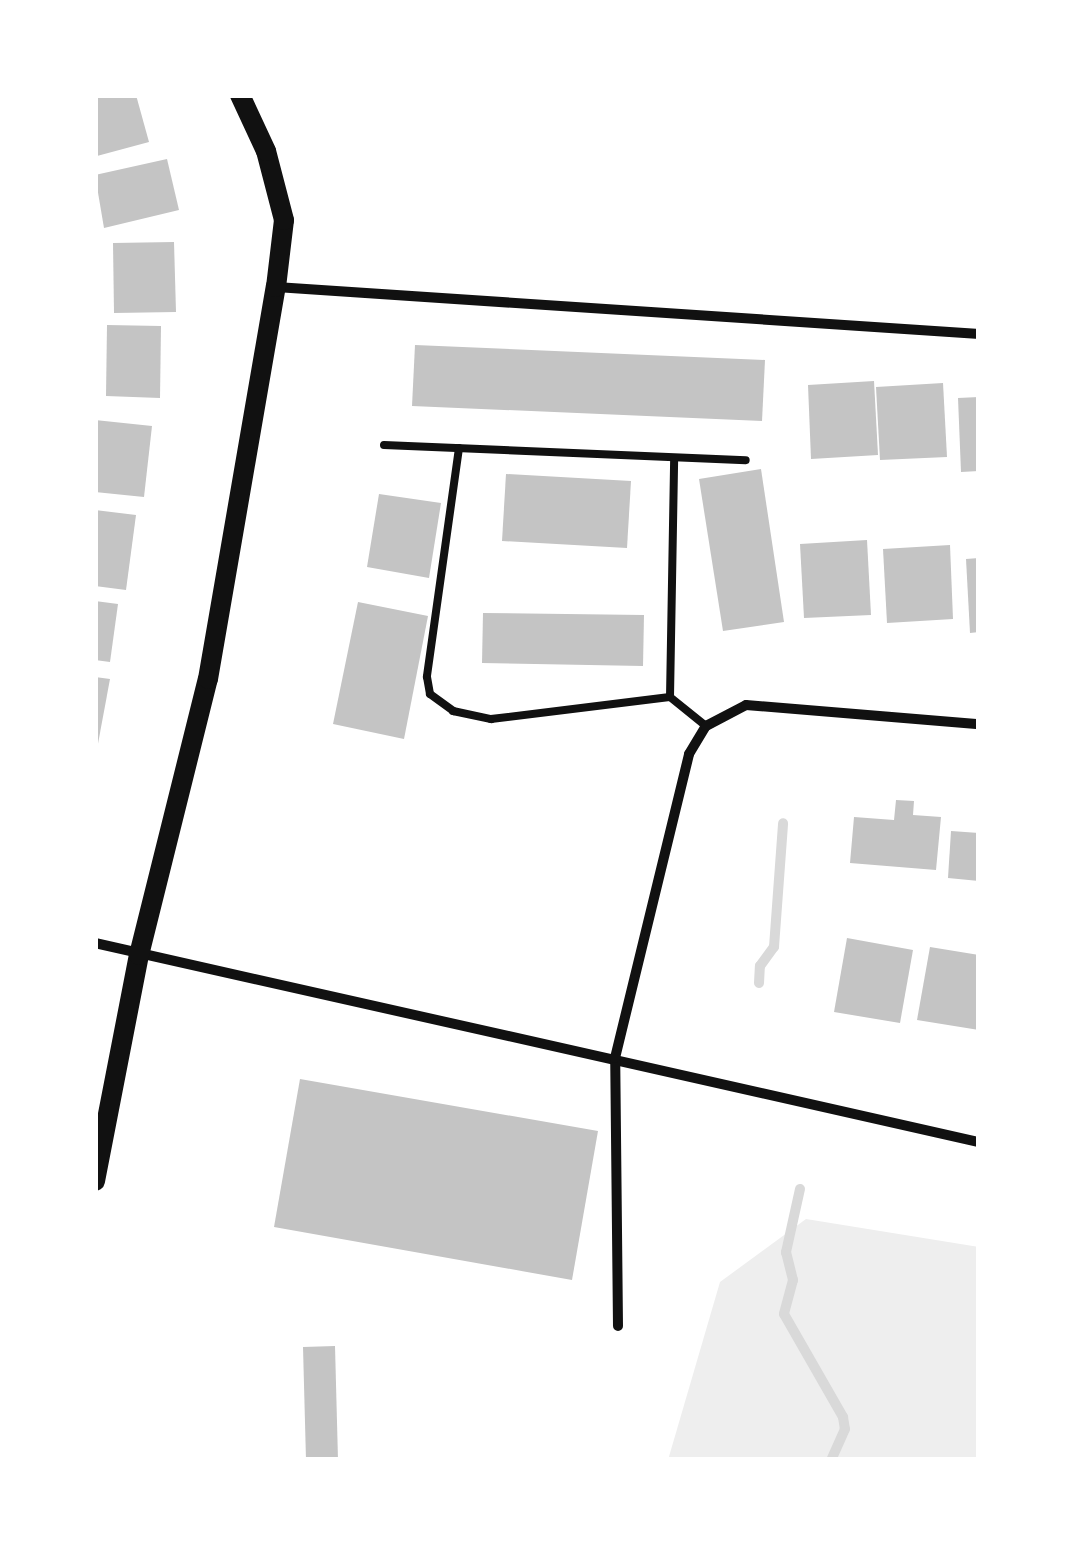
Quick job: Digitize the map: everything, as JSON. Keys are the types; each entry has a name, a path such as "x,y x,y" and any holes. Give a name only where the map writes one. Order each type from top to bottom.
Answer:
{"main road":[{"path":"95,1181 138,955 208,679 276,286 284,220 266,151 240,95"}],"street":[{"path":"276,286 979,334"},
{"path":"618,1326 615,1058 689,754 706,726 746,705 979,724"},
{"path":"95,943 979,1142"}],"lane":[{"path":"384,445 746,460"},
{"path":"459,448 426,677 430,694 453,710 491,719 670,697 706,726"},
{"path":"670,697 674,458"}],"shaded area":[{"path":"806,1219 979,1247 979,1460 668,1460 720,1282"}],"building":[{"path":"95,95 136,95 149,142 97,156"},
{"path":"167,159 179,210 104,228 95,175"},
{"path":"174,242 176,312 114,313 113,243"},
{"path":"107,325 161,326 160,398 106,396"},
{"path":"415,345 765,360 762,421 412,406"},
{"path":"874,381 878,455 811,459 808,385"},
{"path":"943,383 947,457 880,460 876,387"},
{"path":"979,397 979,471 961,472 958,398"},
{"path":"95,420 152,426 144,497 95,492"},
{"path":"761,469 784,622 723,631 699,479"},
{"path":"506,474 631,481 627,548 502,541"},
{"path":"379,494 441,503 429,578 367,567"},
{"path":"95,510 136,515 126,590 95,586"},
{"path":"867,540 871,615 804,618 800,544"},
{"path":"950,545 953,619 887,623 883,549"},
{"path":"979,558 979,632 970,633 966,559"},
{"path":"95,601 118,604 110,662 95,660"},
{"path":"358,602 428,616 404,739 333,724"},
{"path":"483,613 644,615 643,666 482,663"},
{"path":"95,677 110,679 97,749 95,749"},
{"path":"896,800 914,801 913,815 941,817 936,870 850,863 854,817 894,820"},
{"path":"951,831 979,833 979,881 948,878"},
{"path":"847,938 913,950 900,1023 834,1012"},
{"path":"930,947 979,955 979,1030 917,1020"},
{"path":"300,1079 598,1131 572,1280 274,1227"},
{"path":"335,1346 338,1460 306,1460 303,1347"}],"waterway":[{"path":"759,983 760,966 774,947 783,823"},
{"path":"800,1189 786,1252 793,1280 784,1314 843,1417 845,1429 831,1460"}]}
